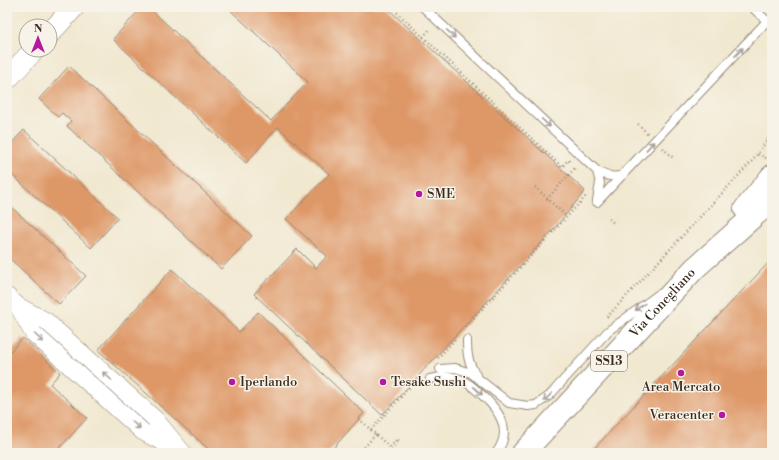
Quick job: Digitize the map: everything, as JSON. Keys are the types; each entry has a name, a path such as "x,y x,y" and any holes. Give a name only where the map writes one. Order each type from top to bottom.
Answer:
{"main road":[{"name":"Via Conegliano","path":"523,453 700,264 772,176"},
{"name":"Via Conegliano","path":"700,264 772,200"}],"street":[{"path":"58,24 74,7"},
{"path":"7,79 27,58"},
{"path":"12,301 33,333 143,432 183,453"}],"lane":[{"path":"423,7 597,171 605,176 615,177 623,175"},
{"path":"597,171 600,183 596,202 767,21 752,7"},
{"path":"467,340 468,363 478,377 502,399 509,404 528,406 542,402 608,331 700,264"},
{"path":"440,369 455,368 478,377"},
{"path":"430,379 448,376 457,378 473,386 493,405 504,426 505,435 496,453"}],"path":[{"path":"391,7 562,166 568,160 580,171"},
{"path":"423,37 433,26"},
{"path":"638,124 650,135"},
{"path":"602,321 758,154 772,133"},
{"path":"661,147 674,159"},
{"path":"758,154 772,161"},
{"path":"547,199 576,167"},
{"path":"535,187 567,218"},
{"path":"434,361 567,218 590,191"},
{"path":"610,219 615,224"},
{"path":"371,430 424,373"},
{"path":"358,419 396,453"},
{"path":"360,453 376,434"},
{"path":"390,447 397,439 399,441 394,446"}],"building":[{"name":"SME","path":"142,7 148,7 271,121 308,82 227,7 386,7 585,191 554,229 382,415 254,294 297,249 316,268 327,256 286,219 329,174 278,127 246,163 113,39"},
{"path":"69,66 252,236 221,269 67,126 71,121 62,113 58,117 39,99"},
{"path":"24,130 118,218 91,248 7,170 7,148"},
{"path":"7,203 86,276 59,304 7,256"},
{"path":"772,259 772,453 590,453"},
{"name":"Iperlando","path":"172,269 239,332 258,312 364,413 329,453 213,453 98,350"},
{"path":"23,338 60,373 50,384 87,418 55,453 7,453 7,355"}],"place":[{"name":"SME","path":"419,194"},
{"name":"Area Mercato","path":"681,373"},
{"name":"Iperlando","path":"232,382"},
{"name":"Tesake Sushi","path":"383,382"},
{"name":"Veracenter","path":"722,415"}]}
